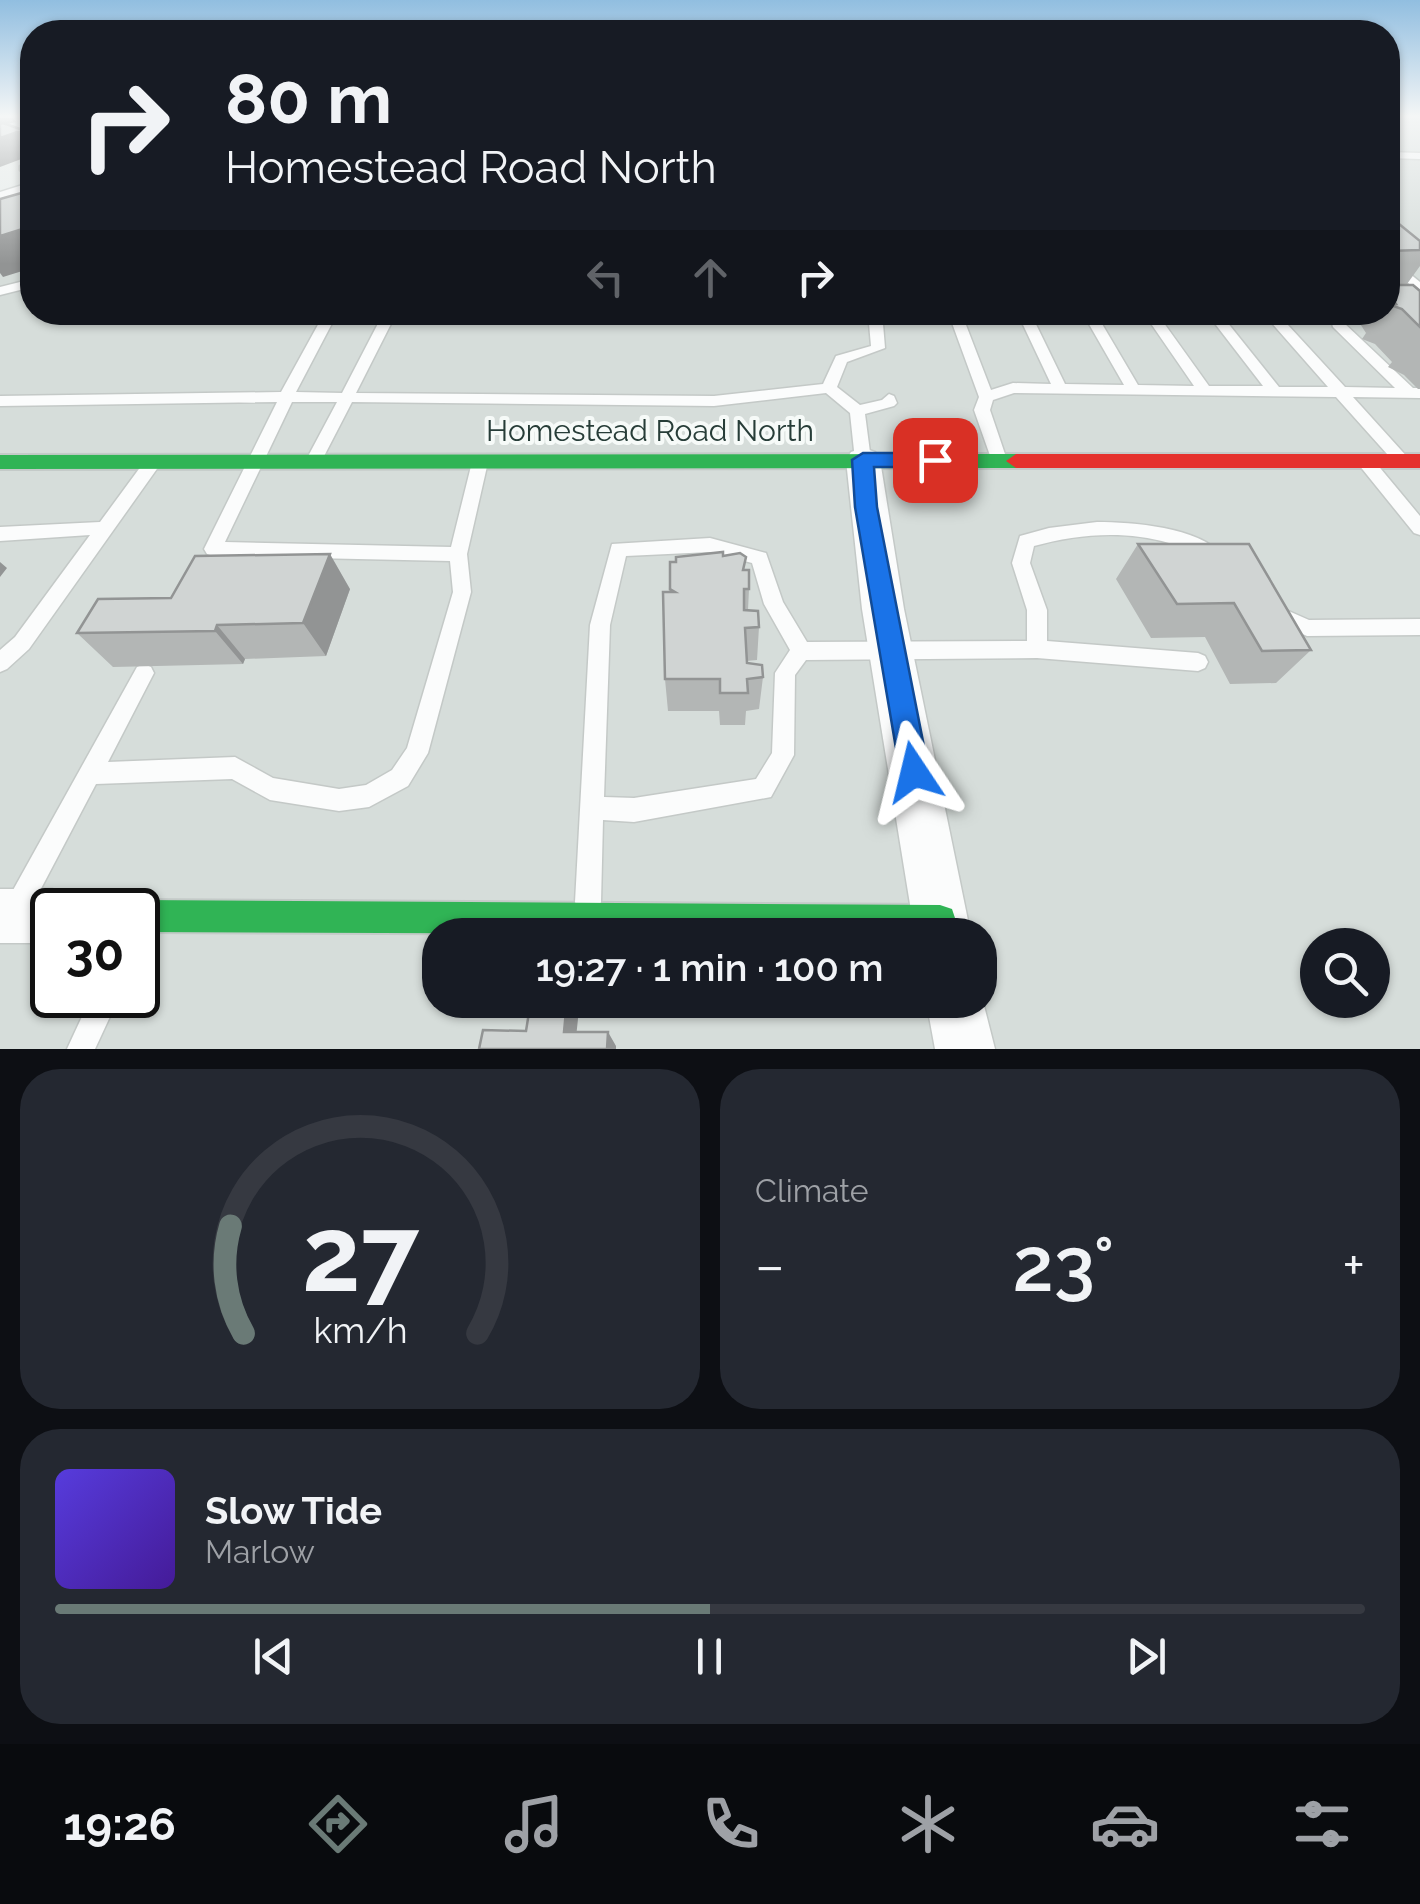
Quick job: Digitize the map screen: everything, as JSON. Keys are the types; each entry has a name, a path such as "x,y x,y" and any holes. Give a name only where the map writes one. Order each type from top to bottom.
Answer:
{"main road":[{"name":"Homestead Road North","path":"0,462 1411,461"},
{"path":"160,920 647,918"}],"street":[{"path":"863,460 866,507 939,918"},
{"path":"958,1018 964,1049"}],"lane":[{"path":"1400,272 1420,292 1403,297"},
{"path":"325,325 208,557 458,554"},
{"path":"313,462 384,325"},
{"path":"828,388 841,359 880,356 876,325"},
{"path":"959,325 986,397 982,410 999,460"},
{"path":"1029,325 1060,388"},
{"path":"1096,325 1134,390"},
{"path":"1158,325 1204,390"},
{"path":"1222,325 1274,392"},
{"path":"1280,325 1341,393 1411,461"},
{"path":"1339,325 1414,393"},
{"path":"0,401 287,396 714,400 828,388 857,412 863,460"},
{"path":"986,397 1013,388 1414,393"},
{"path":"857,412 890,403 889,399"},
{"path":"1365,461 1420,528"},
{"path":"0,663 22,642 154,462"},
{"path":"90,773 235,768 270,790 339,800 369,796 400,778 416,753 462,592 458,554 480,462"},
{"path":"0,534 104,528"},
{"path":"1037,649 1037,610 1022,563 1026,541 1059,530 1126,528 1190,541 1229,565"},
{"path":"588,916 600,625 618,549 710,545 760,558 774,604 800,650"},
{"path":"1275,618 1307,628 1420,627"},
{"path":"800,650 1037,649 1198,662"},
{"path":"592,808 634,810 762,789 783,756 785,674 800,650"},
{"path":"22,916 90,773 144,673"},
{"path":"81,1049 95,1018"}],"shaded area":[{"path":"1400,166 1420,166 1420,1049 0,1049 0,199 20,193 20,325 1400,325"}],"building":[{"path":"20,193 20,230 0,236 0,199"},
{"path":"1400,225 1420,241 1420,250 1400,251"},
{"path":"1400,285 1413,285 1420,291 1420,327 1402,309"},
{"path":"1138,544 1249,544 1311,650 1262,651 1234,603 1177,604"},
{"path":"723,552 723,556 740,553 746,557 743,570 749,570 749,589 744,589 744,610 758,611 759,627 745,628 747,663 762,665 763,677 747,679 748,693 720,693 720,679 665,679 663,592 675,592 670,589 670,562 676,562 676,557"},
{"path":"330,554 303,623 217,625 215,631 77,633 98,599 171,598 195,556"},
{"path":"528,1018 565,1018 564,1032 608,1032 607,1049 479,1049 483,1030 526,1031"}],"traffic: fast":[{"path":"0,462 1016,461"},
{"path":"160,916 459,918"}],"traffic: jam":[{"path":"1016,461 1420,461"}],"route":[{"path":"914,772 866,507 863,460 935,460"}]}
